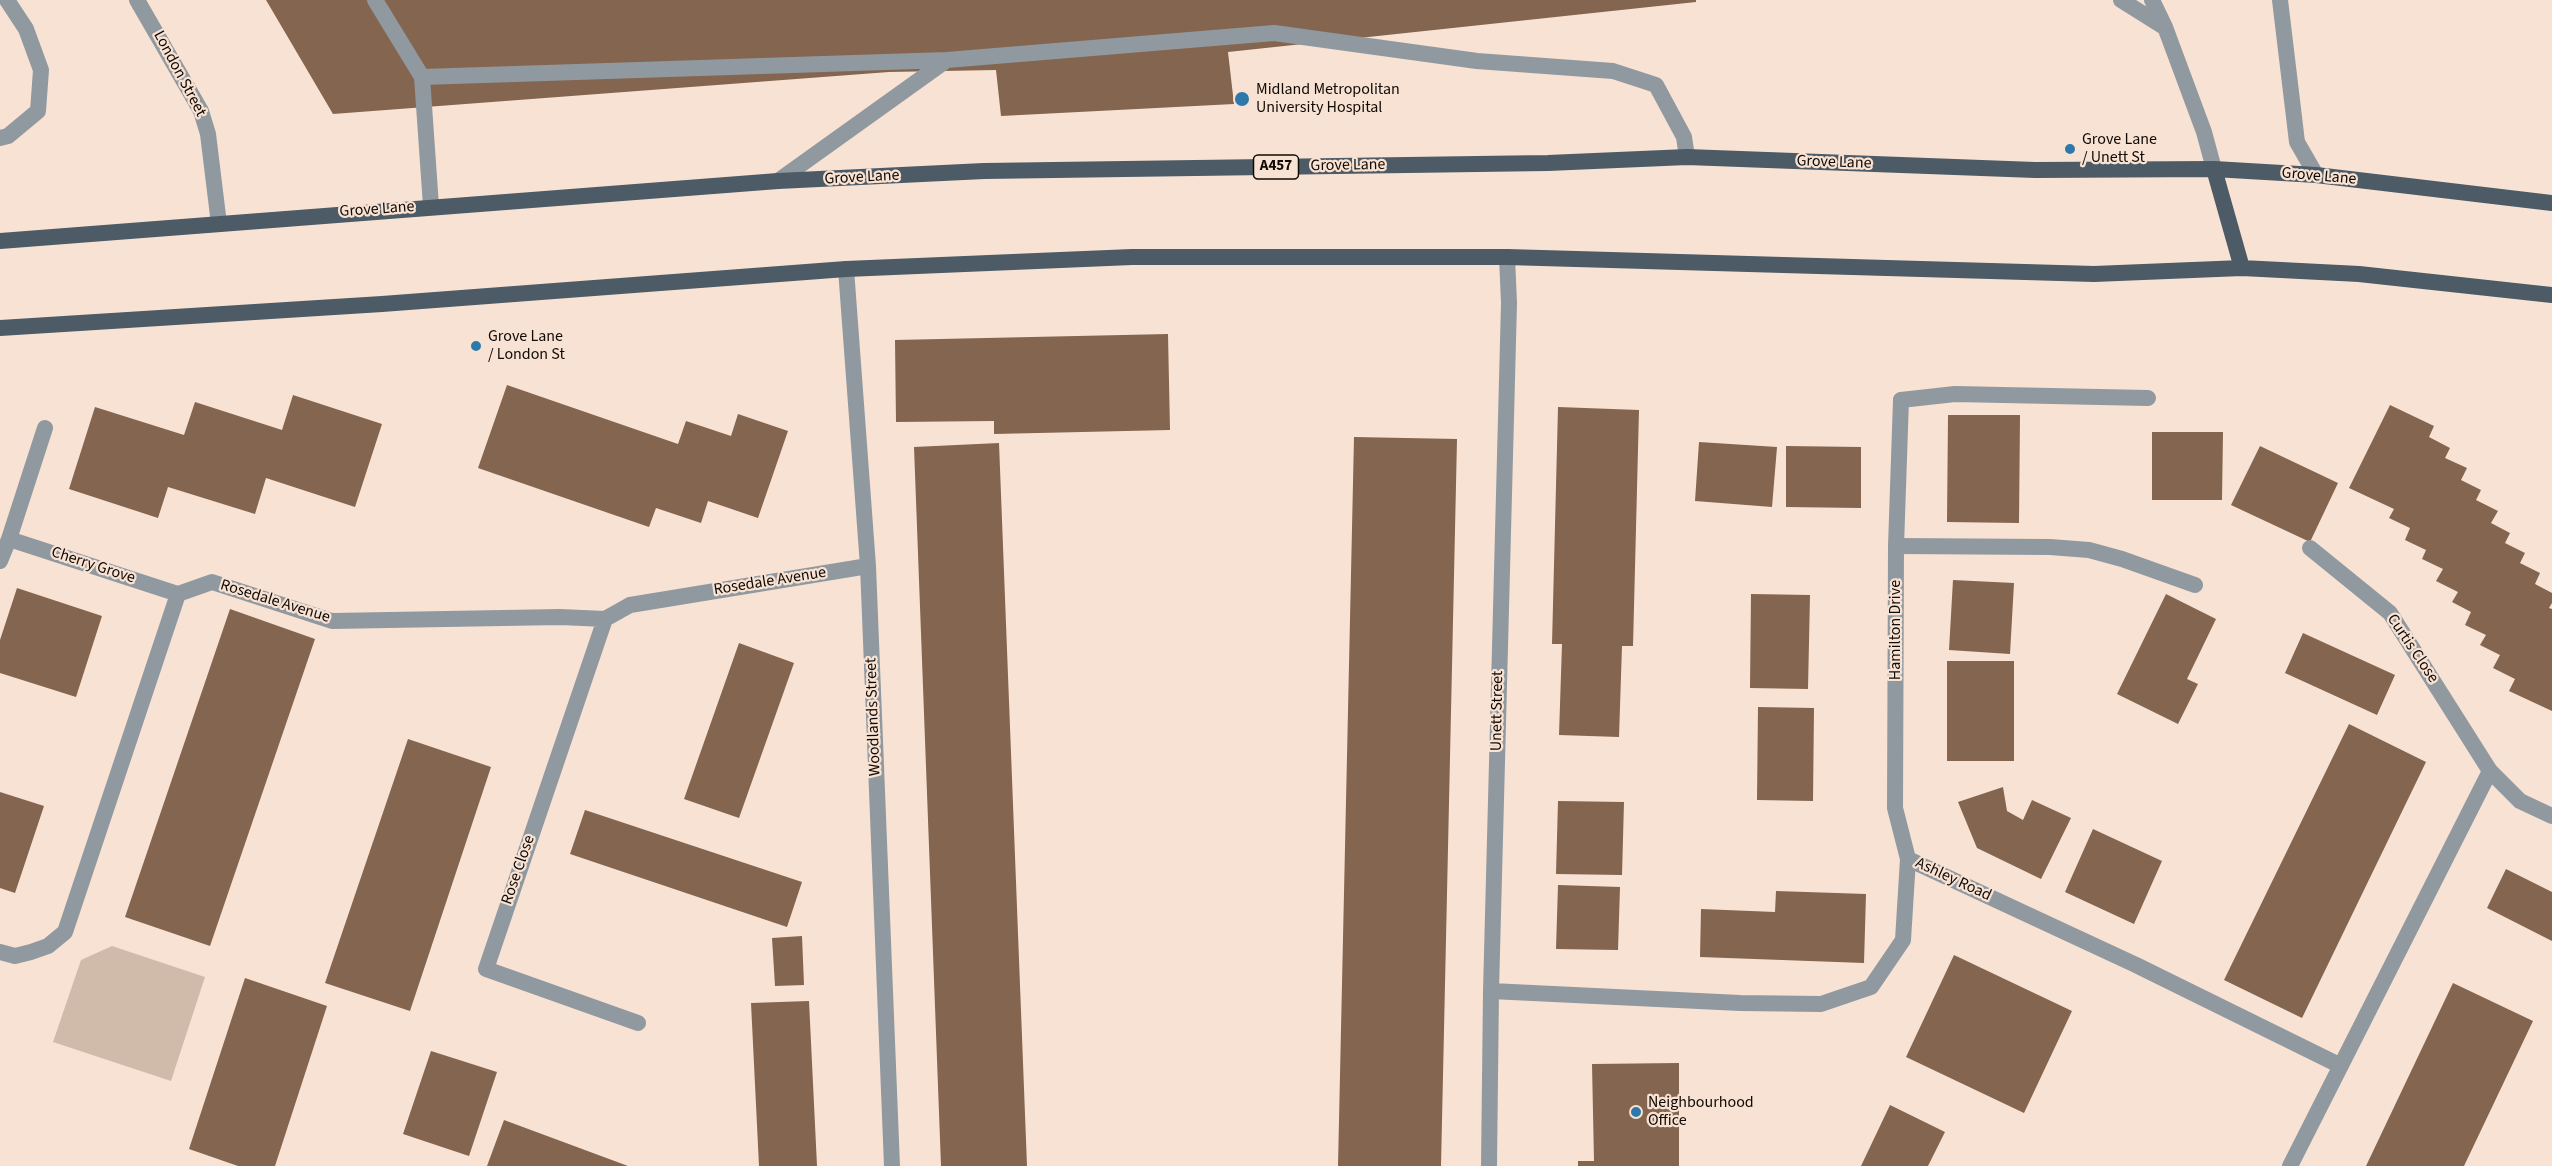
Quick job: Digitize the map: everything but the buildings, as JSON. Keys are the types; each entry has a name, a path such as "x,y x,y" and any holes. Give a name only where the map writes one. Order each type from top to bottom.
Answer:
{"main road":[{"name":"Grove Lane","path":"0,241 778,181 984,171 1548,163 1687,157 2036,170 2214,169 2316,175 2552,203"},
{"path":"2214,169 2242,268"},
{"path":"0,328 382,304 846,269 1132,257 1508,257 2094,274 2242,268 2359,274 2552,295"}],"street":[{"path":"0,138 9,136 38,111 41,70 26,29 7,0"},
{"name":"London Street","path":"137,0 201,111 208,134 219,224"},
{"path":"375,0 422,77 431,206"},
{"path":"2121,0 2165,27"},
{"path":"2152,0 2165,27 2204,132 2214,169"},
{"path":"2280,0 2297,142 2316,175"},
{"path":"422,77 947,60 1274,33 1477,61 1614,71 1656,85 1684,137 1687,157"},
{"path":"778,181 947,60"},
{"name":"Unett Street","path":"1489,1166 1491,991 1509,303 1508,257"},
{"name":"Woodlands Street","path":"846,269 868,566 892,1166"},
{"name":"Hamilton Drive","path":"1908,858 1895,808 1896,546 1901,400 1955,394 2148,398"},
{"path":"0,561 45,429"},
{"name":"Cherry Grove","path":"9,538 178,594"},
{"path":"1896,546 2050,547 2089,550 2122,559 2195,585"},
{"name":"Curtis Close","path":"2310,548 2390,613 2490,771 2520,801 2552,816"},
{"name":"Rosedale Avenue","path":"178,594 212,582 332,621 560,617 605,619 630,605 868,566"},
{"path":"0,952 15,956 32,952 48,946 65,932 178,594"},
{"name":"Rose Close","path":"605,619 486,969 638,1023"},
{"path":"2290,1166 2339,1065 2490,771"},
{"name":"Ashley Road","path":"1491,991 1740,1003 1821,1004 1871,987 1903,940 1908,858 2136,965 2339,1065"}],"shaded area":[{"path":"112,946 205,977 171,1081 53,1042 81,960"}],"place":[{"name":"Midland Metropolitan University Hospital","path":"1242,99"},
{"name":"Grove Lane / Unett St","path":"2070,149"},
{"name":"Grove Lane / London St","path":"476,346"},
{"name":"Neighbourhood Office","path":"1636,1112"}]}
